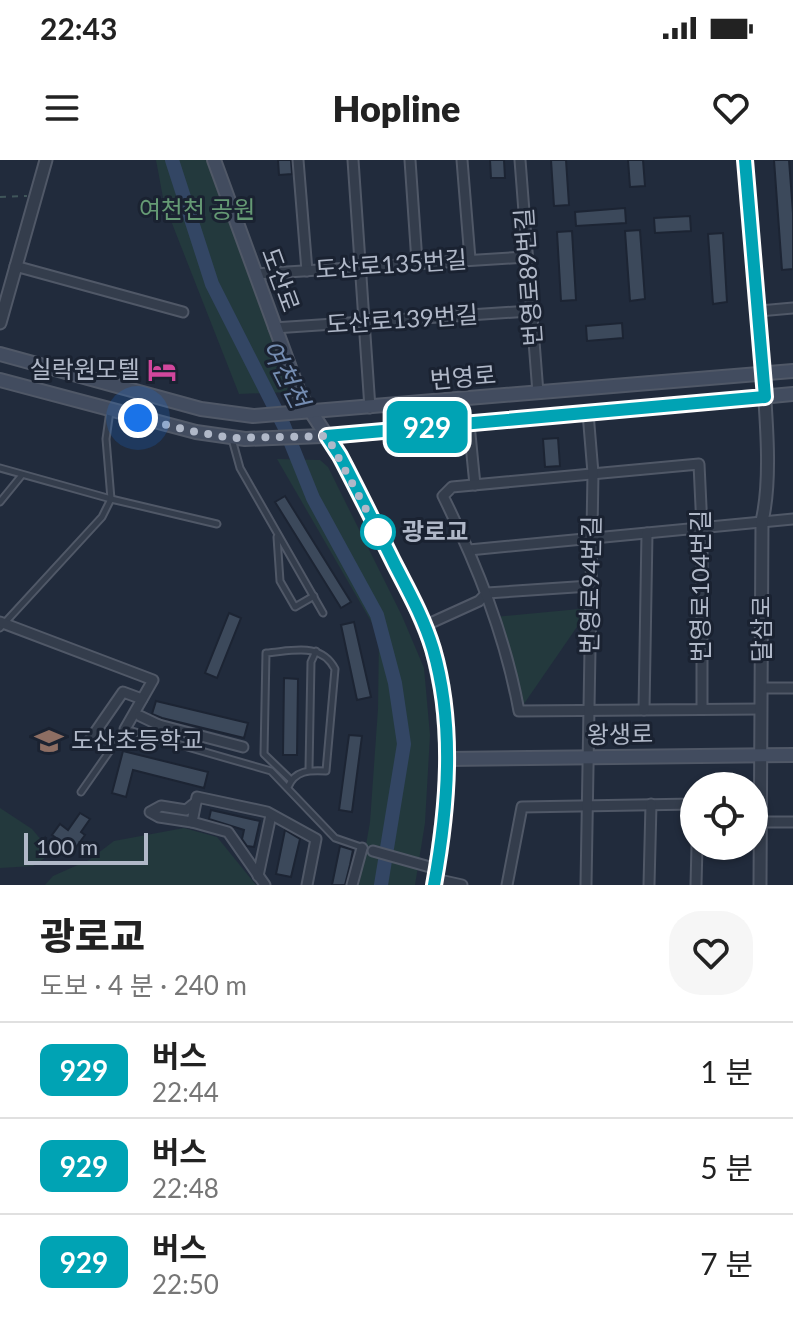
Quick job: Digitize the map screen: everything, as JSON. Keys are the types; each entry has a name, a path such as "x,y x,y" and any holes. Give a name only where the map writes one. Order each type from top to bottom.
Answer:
{"main road":[{"name":"도산로","path":"214,160 306,413 340,456 432,647 443,699 447,759 435,878"},
{"name":"번영로","path":"0,354 201,409 253,416 793,371"},
{"name":"번영로","path":"0,380 196,432 257,439 372,433 793,394"},
{"path":"370,408 372,433"},
{"name":"왕생로","path":"447,759 793,755"}],"street":[{"path":"0,323 46,160"},
{"path":"298,160 307,271"},
{"path":"353,160 370,408"},
{"path":"410,160 417,262"},
{"path":"462,160 470,259"},
{"name":"번영로89번길","path":"520,160 538,393"},
{"path":"745,160 763,373"},
{"name":"도산로135번길","path":"255,274 526,257"},
{"path":"15,266 183,312"},
{"path":"758,311 793,308"},
{"name":"도산로139번길","path":"274,328 530,311"},
{"name":"달삼로","path":"760,772 762,521 765,509 763,373"},
{"name":"번영로94번길","path":"586,885 593,473 588,413"},
{"path":"469,424 475,485"},
{"name":"번영로104번길","path":"593,473 699,464 702,709"},
{"path":"593,473 452,487 443,496 487,593 519,711 761,709"},
{"path":"469,550 793,519"},
{"path":"644,710 647,533"},
{"path":"424,626 479,601 487,593 590,586"},
{"path":"1,625 153,680 125,729"},
{"path":"762,688 793,688"},
{"path":"87,744 123,692 142,699"},
{"path":"140,716 159,725 243,747"},
{"path":"155,738 159,725"},
{"path":"192,822 197,797 271,815 316,839 307,885"},
{"path":"196,802 186,810 161,806 150,812 159,817 228,832 261,881"},
{"path":"649,885 651,804"},
{"path":"507,885 522,807 680,804"},
{"path":"261,881 271,815"},
{"path":"768,822 793,822"},
{"path":"352,885 362,848"},
{"path":"373,851 419,864 435,878 462,885"},
{"path":"696,885 697,860"},
{"name":"달삼로","path":"760,860 760,885"}],"lane":[{"path":"1,625 102,517 111,499 106,439 110,410"},
{"path":"232,438 240,468 323,613"},
{"path":"0,468 217,524"},
{"path":"0,502 22,474"},
{"path":"277,531 280,581 295,607 314,596"},
{"path":"309,769 311,662 316,651"},
{"path":"288,787 291,780 309,769 326,771 335,669 329,658 316,651 266,653 264,754 291,780"},
{"path":"81,792 125,729 271,771 335,838 373,851"}],"path":[{"path":"0,197 37,195"}],"green space":[{"name":"여천천 공원","path":"156,160 209,160 290,392 239,394 164,203"},
{"path":"277,459 320,460 328,467 402,616 424,668 430,735 425,823 415,885 359,885 370,822 378,709 379,635"},
{"path":"590,608 519,711 494,617"},
{"path":"0,808 32,829 52,853 33,866 0,868"},
{"path":"184,828 217,837 256,885 45,885 53,876 89,860 114,841"}],"building":[{"path":"278,160 291,160 292,174 279,175"},
{"path":"490,160 504,160 505,178 491,178"},
{"path":"551,160 566,160 569,205 554,206"},
{"path":"628,160 643,160 645,186 630,187"},
{"path":"774,160 789,160 793,269 782,270"},
{"path":"625,208 626,223 576,226 575,212"},
{"path":"690,216 691,231 655,233 654,218"},
{"path":"640,230 645,299 630,301 625,231"},
{"path":"572,231 576,300 561,301 557,232"},
{"path":"723,233 727,302 713,304 708,234"},
{"path":"622,323 623,338 587,341 586,326"},
{"path":"558,438 560,466 545,467 543,439"},
{"path":"285,496 351,602 341,608 275,502"},
{"path":"229,613 241,618 217,678 205,673"},
{"path":"354,622 371,697 357,700 341,625"},
{"path":"284,678 298,679 297,755 283,755"},
{"path":"156,701 248,723 244,738 152,714"},
{"path":"349,735 362,736 352,812 339,810"},
{"path":"123,751 208,772 204,788 133,770 126,797 112,793"},
{"path":"211,810 260,821 254,847 247,846 242,839 244,830 209,819"},
{"path":"80,813 90,819 81,832 85,835 74,850 52,835 60,824 68,830"},
{"path":"285,830 300,839 291,877 276,874"},
{"path":"340,846 353,850 350,865 345,885 332,885"}],"waterway":[{"name":"여천천","path":"172,160 212,284 284,426 313,498 377,615 395,683 404,744 381,885"}],"bus line":[{"name":"929","path":"434,885 442,833 447,759 438,672 432,647 413,601 335,446 327,436 765,397 745,160"}],"place":[{"name":"실락원모텔","path":"162,370"},
{"name":"광로교","path":"378,532"},
{"name":"도산초등학교","path":"49,741"}],"route":[{"path":"138,418 219,437 327,436 378,532"}]}
